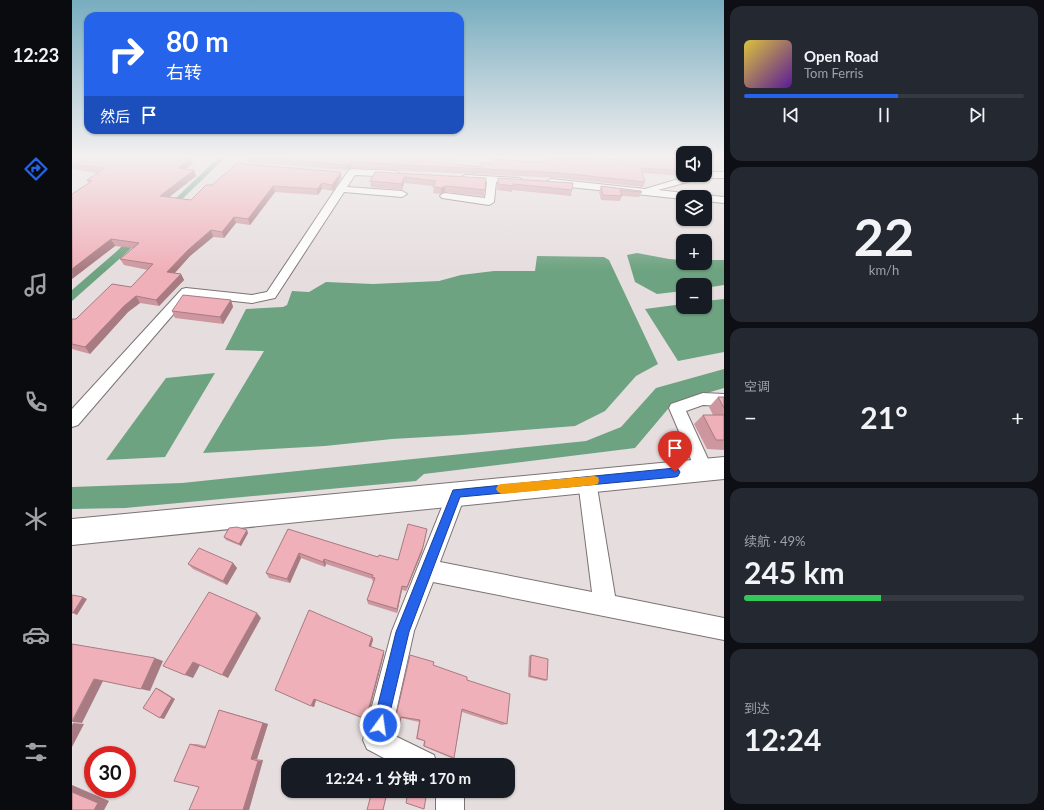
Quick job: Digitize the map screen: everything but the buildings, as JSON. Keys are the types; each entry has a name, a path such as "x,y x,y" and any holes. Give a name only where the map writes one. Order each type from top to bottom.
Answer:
{"street":[{"path":"72,420 186,292 252,299 270,296 337,194"},
{"path":"445,196 489,202 490,194"},
{"path":"662,194 676,195"},
{"path":"712,199 724,200"},
{"path":"72,532 457,493 714,469 677,408 702,399 724,400"},
{"path":"587,481 605,605"},
{"path":"411,758 376,740 403,632 457,493"},
{"path":"427,570 724,629"},
{"path":"450,798 450,810"}],"shaded area":[{"path":"180,194 188,194 125,254 72,301 72,290 117,251 141,227 154,219"},
{"path":"637,253 676,260 676,270 712,270 712,260 724,260 724,285 712,287 712,278 676,278 676,292 657,294 635,282 627,255"},
{"path":"537,256 604,257 609,260 658,364 636,376 605,411 575,426 392,439 325,446 203,453 264,351 225,350 246,309 283,307 287,305 292,291 309,292 326,282 373,284 439,281 461,275 494,271 535,271"},
{"path":"724,299 724,352 678,361 645,309 676,305 676,314 712,314 712,300"},
{"path":"724,369 724,388 673,403 635,448 424,474 416,481 125,508 72,509 72,487 182,483 586,441 621,427 656,388"},
{"path":"215,373 165,457 106,460 166,378"}],"slow traffic":[{"path":"502,489 594,480"}],"route":[{"path":"380,725 403,632 457,493 675,472"}]}
